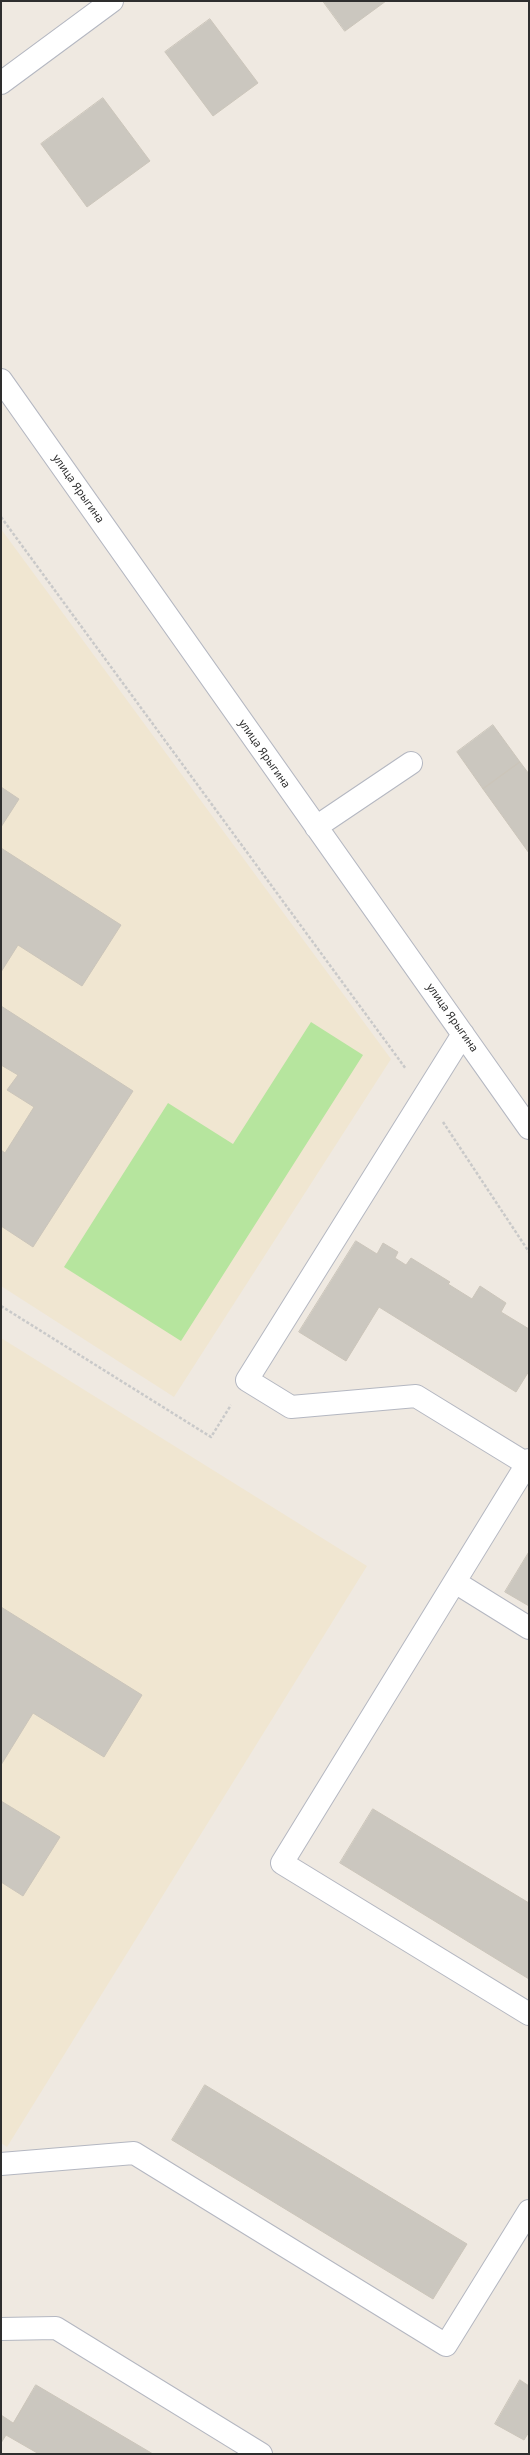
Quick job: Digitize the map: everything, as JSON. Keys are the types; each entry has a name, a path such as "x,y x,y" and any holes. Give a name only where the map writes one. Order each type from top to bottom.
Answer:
{"street":[{"path":"1,83 112,1"},
{"name":"улица Ярыгина","path":"1,380 529,1128"},
{"path":"316,827 411,763"},
{"path":"463,1034 247,1380 291,1407 416,1396 528,1462 282,1863 529,2014"},
{"path":"455,1582 529,1628"},
{"path":"1,2164 134,2153 446,2345 529,2211"},
{"path":"1,2328 56,2328 261,2454"}],"path":[{"path":"1,517 425,1095 529,1252"},
{"path":"1,1306 211,1437 247,1380"}],"shaded area":[{"path":"1,529 391,1059 174,1397 1,1286"},
{"path":"1,1338 367,1566 7,2147 1,2143"}],"green space":[{"path":"311,1022 363,1055 181,1341 64,1267 168,1103 233,1144"}],"building":[{"path":"323,1 386,1 345,31"},
{"path":"210,19 258,83 213,116 165,52"},
{"path":"103,98 150,161 87,207 41,144"},
{"path":"493,725 520,762 483,789 457,752"},
{"path":"520,762 529,774 529,853 483,789"},
{"path":"1,787 19,799 1,827"},
{"path":"1,848 121,925 82,986 18,945 1,972"},
{"path":"1,1006 133,1091 33,1247 1,1226 1,1150 5,1153 34,1107 7,1090 18,1075 1,1065"},
{"path":"356,1241 377,1254 383,1243 398,1252 395,1258 406,1265 411,1258 450,1282 448,1284 472,1299 480,1286 506,1303 501,1312 529,1329 529,1371 516,1392 379,1307 346,1361 299,1332"},
{"path":"529,1552 529,1606 505,1592"},
{"path":"1,1607 142,1695 104,1757 33,1713 1,1765"},
{"path":"1,1801 60,1837 23,1896 1,1882"},
{"path":"373,1809 529,1903 529,1979 340,1863"},
{"path":"205,2085 467,2244 433,2299 172,2140"},
{"path":"520,2380 529,2386 529,2432 524,2440 495,2424"},
{"path":"36,2385 153,2454 39,2454 6,2435 1,2443 1,2415 13,2423"}]}
